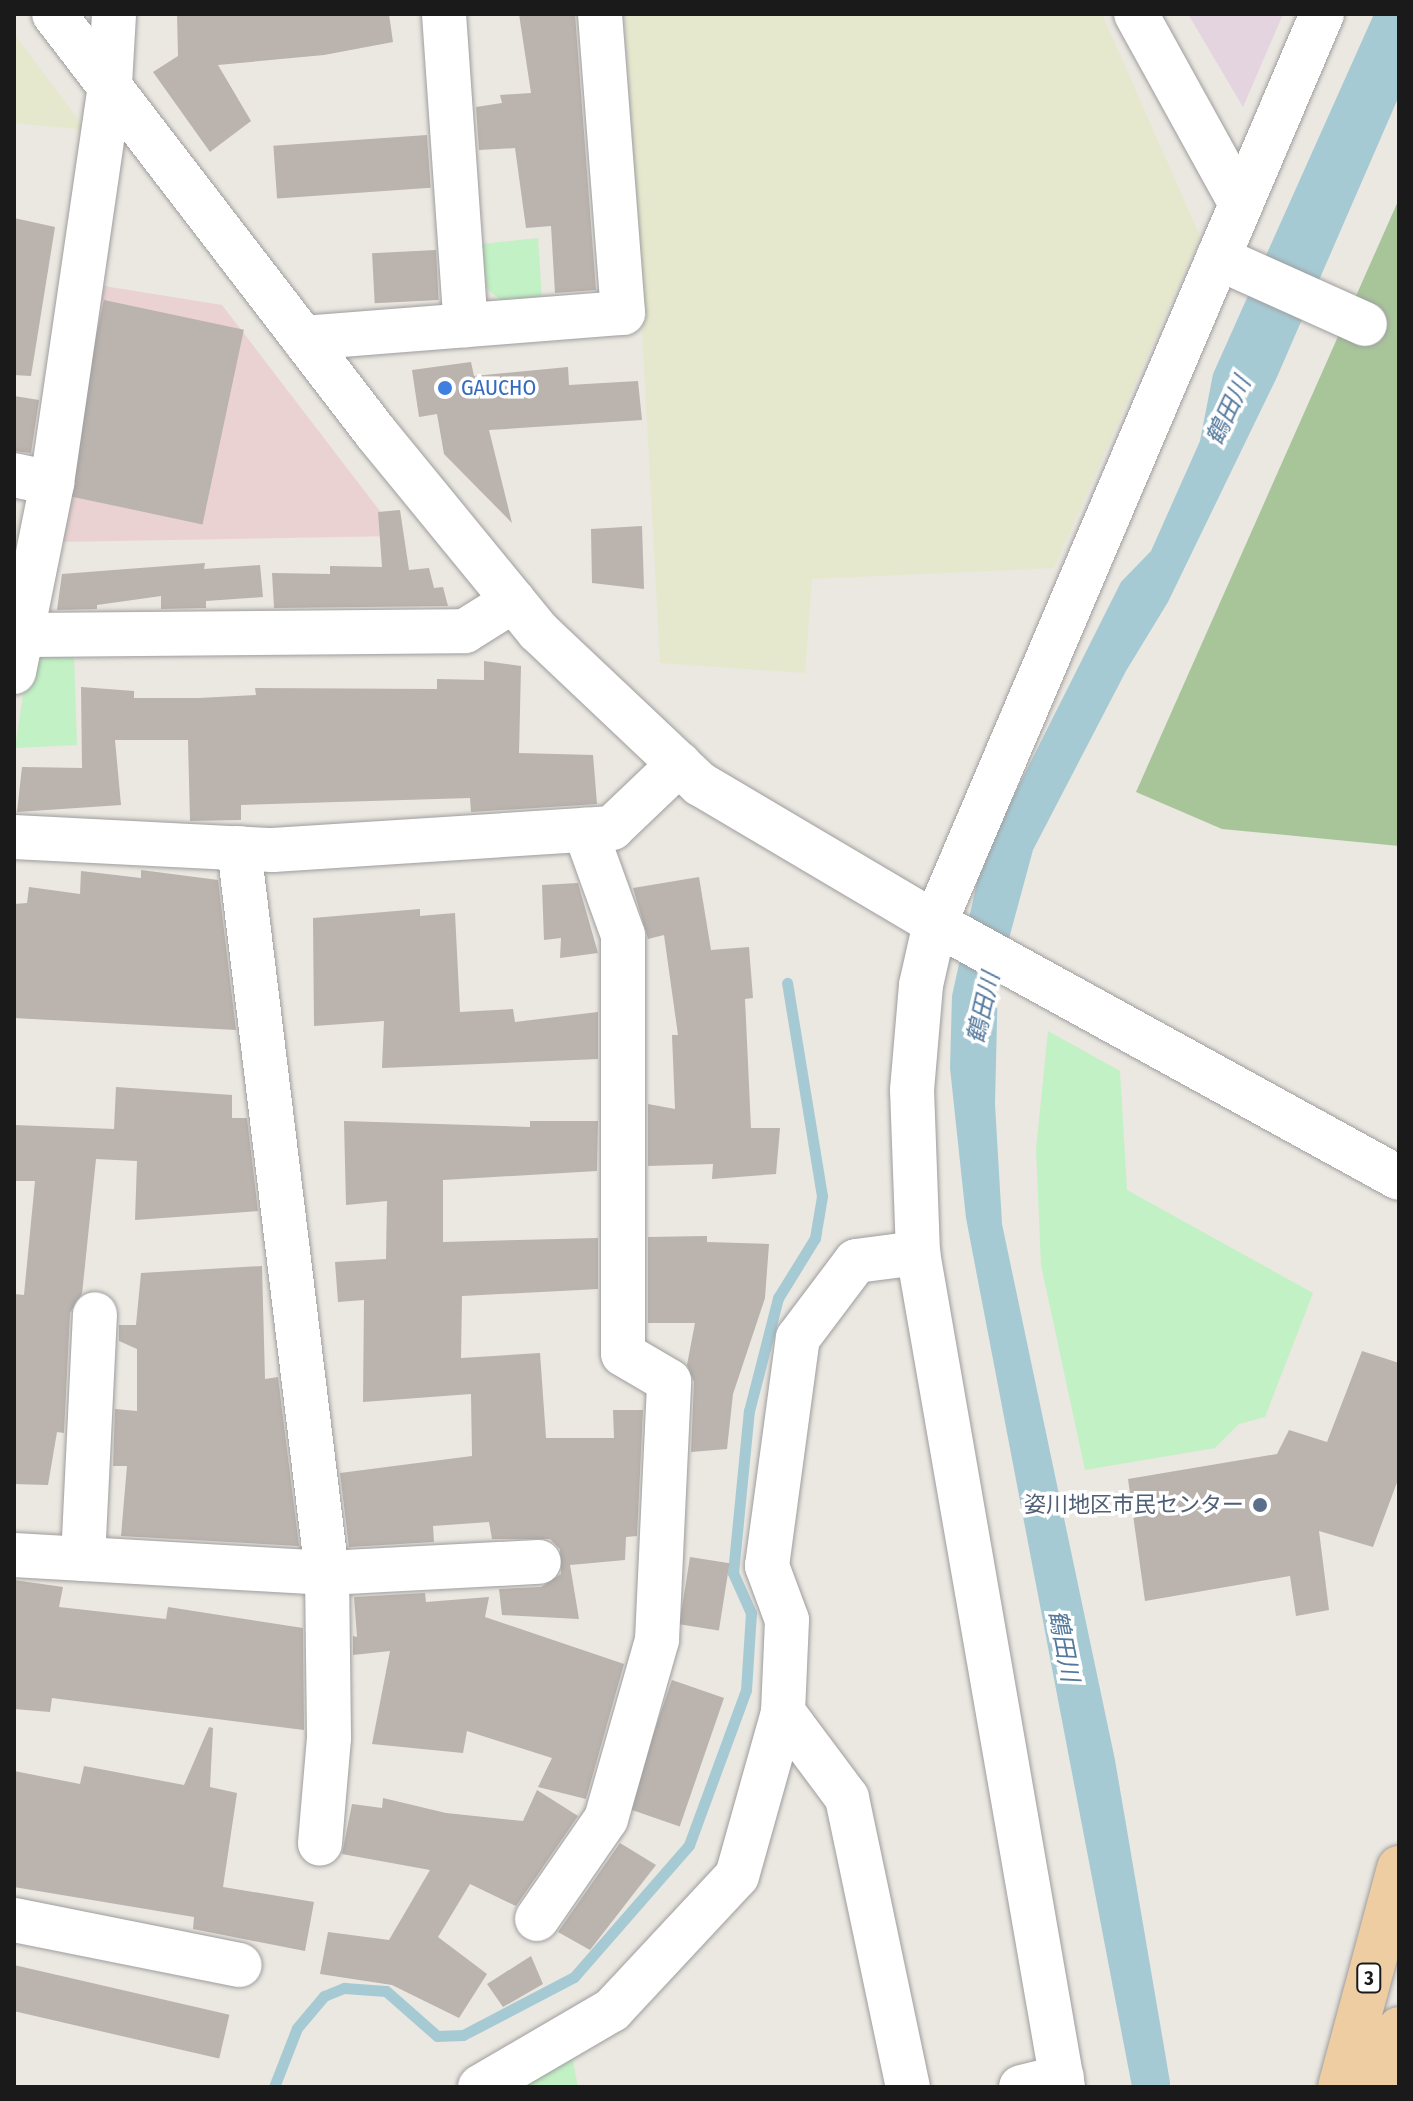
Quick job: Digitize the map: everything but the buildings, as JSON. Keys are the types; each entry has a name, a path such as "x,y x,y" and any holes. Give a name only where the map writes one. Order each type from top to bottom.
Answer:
{"main road":[{"name":"3","path":"1340,2087 1399,1868"},
{"path":"1383,2087 1399,2029"}],"street":[{"path":"54,14 303,338 538,631 700,784 935,923 1399,1178"},
{"path":"114,14 110,84 33,479 16,660 465,631 513,601"},
{"path":"444,14 466,325"},
{"path":"303,338 623,313 600,14"},
{"path":"1136,14 1241,204"},
{"path":"1049,2084 918,1253 912,1090 921,985 935,923 1230,263 1241,204 1322,14"},
{"path":"1230,263 1354,318"},
{"path":"14,837 239,848 612,828 679,764"},
{"path":"537,1919 606,1819 657,1640 669,1397 669,1381 623,1354 623,935 585,830"},
{"path":"239,848 327,1573 329,1738 320,1844"},
{"path":"480,2087 612,2010 737,1876 783,1712 787,1620 767,1566 798,1338 856,1261 918,1253"},
{"path":"83,1559 95,1314"},
{"path":"14,1555 327,1573 539,1562"},
{"path":"783,1712 847,1798 908,2087"},
{"path":"14,1920 240,1965"}],"shaded area":[{"path":"1188,14 1283,14 1243,107"},
{"path":"104,286 222,305 399,536 58,542"}],"green space":[{"path":"625,14 1102,14 1200,236 1054,568 812,579 805,673 660,663"},
{"path":"14,34 86,130 14,123"},
{"path":"1399,199 1399,846 1222,829 1136,792"},
{"path":"538,238 542,300 507,305 487,289 481,244"},
{"path":"43,654 74,655 77,745 15,748 27,668"},
{"path":"1048,1031 1120,1071 1127,1190 1313,1293 1265,1417 1239,1424 1215,1448 1085,1470 1041,1265 1036,1149"},
{"path":"569,2041 578,2087 491,2087"}],"water":[{"name":"鶴田川","path":"1374,14 1399,14 1399,96 1277,377 1168,602 1126,671 1033,850 998,979 995,1104 1002,1224 1115,1760 1170,2082 1170,2087 1132,2087 966,1218 950,1068 952,996 982,859 1121,582 1151,551 1200,441 1213,374"}],"waterway":[{"path":"274,2087 297,2028 324,1996 344,1988 386,1991 437,2036 463,2035 574,1977 689,1845 746,1690 751,1613 733,1573 749,1411 778,1298 815,1238 822,1196 787,983"}],"place":[{"name":"GAUCHO","path":"445,388"},
{"name":"姿川地区市民センター","path":"1260,1505"}]}
